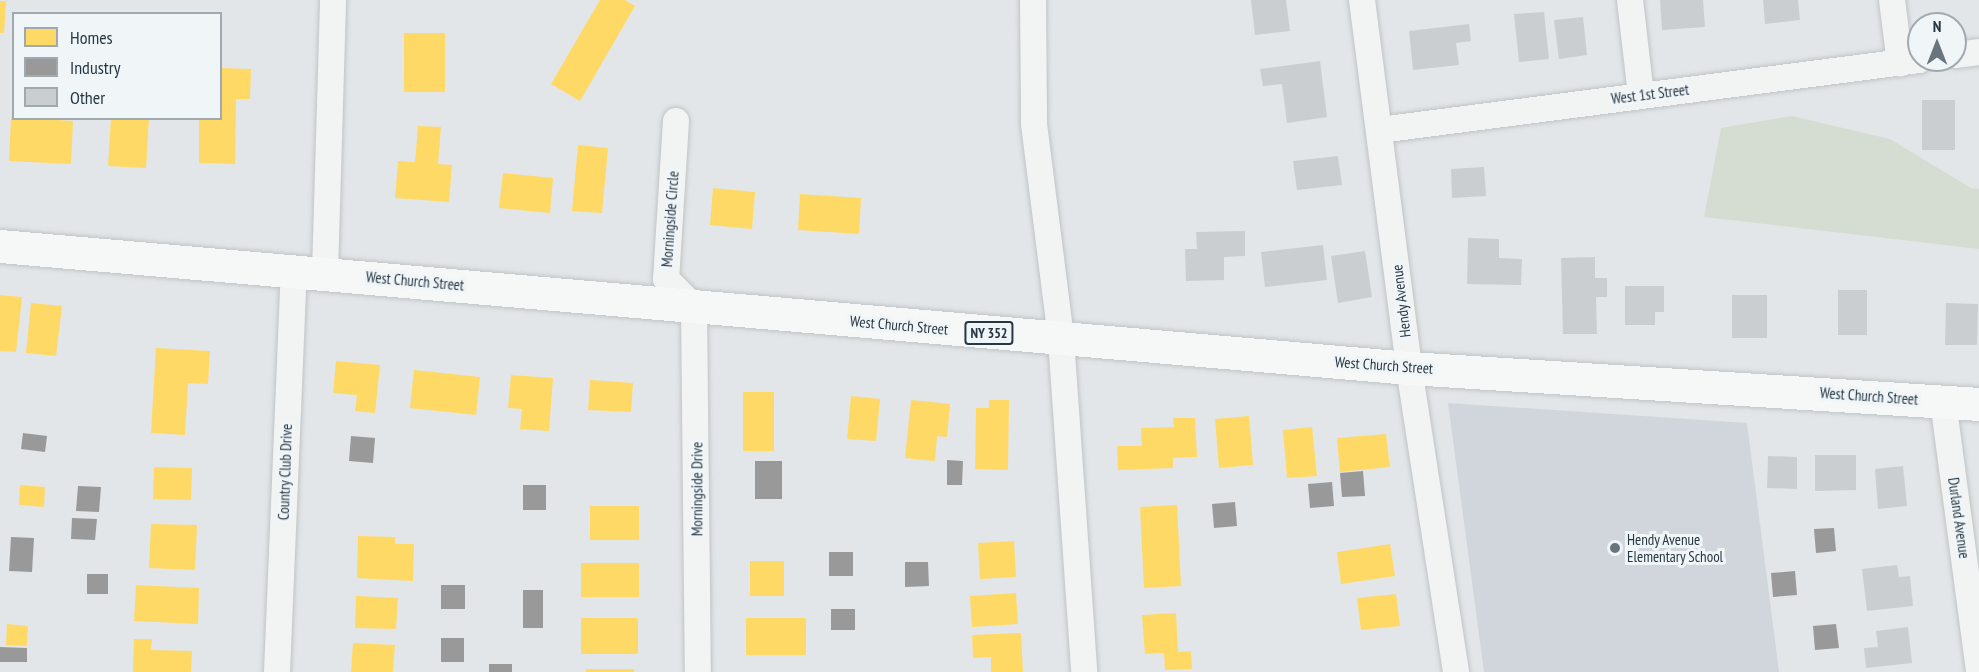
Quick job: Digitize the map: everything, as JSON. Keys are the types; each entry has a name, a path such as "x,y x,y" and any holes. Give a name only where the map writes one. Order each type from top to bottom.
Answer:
{"main road":[{"name":"West Church Street","path":"0,246 1409,368 1979,404"}],"street":[{"name":"Country Club Drive","path":"277,672 333,0"},
{"path":"1033,0 1034,124 1061,339 1084,672"},
{"name":"Hendy Avenue","path":"1362,0 1409,368 1456,672"},
{"path":"1630,0 1641,94"},
{"path":"1892,0 1907,51"},
{"name":"West 1st Street","path":"1380,130 1641,94 1907,61"},
{"name":"Morningside Circle","path":"676,121 666,279 694,307"},
{"name":"Morningside Drive","path":"694,307 698,672"},
{"name":"Durland Avenue","path":"1943,401 1979,671"}],"shaded area":[{"path":"1792,116 1890,139 1971,188 1979,189 1979,249 1704,217 1721,128"},
{"name":"Hendy Avenue Elementary School","path":"1448,403 1747,423 1779,672 1484,672"}],"building: Homes":[{"path":"600,0 625,0 635,6 580,101 551,84"},
{"path":"0,1 6,1 4,33 0,33"},
{"path":"404,33 445,33 445,92 404,92"},
{"path":"222,68 251,69 250,99 236,99 235,164 199,163 199,120 222,120"},
{"path":"11,117 12,120 73,121 71,164 9,161"},
{"path":"111,120 149,120 146,168 108,166"},
{"path":"418,126 441,127 438,164 452,165 449,202 395,198 398,161 415,162"},
{"path":"578,145 608,148 602,213 572,211"},
{"path":"503,173 553,178 550,213 499,208"},
{"path":"713,188 755,192 752,229 710,225"},
{"path":"800,194 861,198 859,234 798,230"},
{"path":"0,295 22,297 16,352 0,351"},
{"path":"31,303 62,306 56,356 26,353"},
{"path":"156,348 210,351 208,384 188,383 185,435 151,433"},
{"path":"336,361 380,365 375,413 355,411 357,395 333,393"},
{"path":"414,370 480,377 476,415 410,408"},
{"path":"511,375 553,378 549,431 520,429 522,409 508,408"},
{"path":"590,380 633,383 631,412 588,410"},
{"path":"743,392 774,392 774,451 743,451"},
{"path":"851,396 880,399 876,441 847,439"},
{"path":"911,400 950,404 947,437 937,436 935,461 905,458"},
{"path":"989,400 1009,400 1008,470 975,469 976,408 989,408"},
{"path":"1249,416 1253,465 1219,468 1215,419"},
{"path":"1173,418 1195,418 1197,457 1173,458 1173,468 1118,470 1117,446 1142,446 1141,428 1174,427"},
{"path":"1312,427 1317,476 1287,478 1283,430"},
{"path":"1386,434 1390,467 1340,472 1337,438"},
{"path":"154,467 192,468 191,500 153,499"},
{"path":"20,485 45,487 44,507 19,505"},
{"path":"1177,505 1181,586 1144,588 1140,507"},
{"path":"590,506 639,506 639,540 590,540"},
{"path":"151,524 197,525 195,570 149,568"},
{"path":"358,536 395,537 395,544 414,544 413,581 357,578"},
{"path":"1014,541 1016,577 980,579 978,543"},
{"path":"1390,544 1395,576 1341,584 1337,552"},
{"path":"750,561 784,561 784,596 750,596"},
{"path":"581,563 639,563 639,597 581,597"},
{"path":"136,585 199,588 198,624 134,621"},
{"path":"1016,593 1018,624 972,627 970,596"},
{"path":"1396,594 1400,626 1361,630 1357,598"},
{"path":"356,596 398,598 396,629 355,628"},
{"path":"1176,613 1178,652 1191,651 1192,669 1165,670 1164,653 1145,654 1142,615"},
{"path":"581,618 638,618 638,654 581,654"},
{"path":"746,618 806,618 806,655 746,655"},
{"path":"7,624 28,626 27,646 6,645"},
{"path":"1021,633 1023,672 991,672 991,657 973,658 972,635"},
{"path":"134,639 152,639 151,650 192,651 191,672 133,672"},
{"path":"353,643 395,645 393,672 351,672"},
{"path":"586,669 634,669 634,672 586,672"}],"building: Industry":[{"path":"23,433 47,436 45,452 21,449"},
{"path":"351,436 375,438 373,463 349,461"},
{"path":"947,460 963,461 962,485 947,485"},
{"path":"755,461 782,461 782,499 755,499"},
{"path":"1363,471 1365,496 1342,497 1340,473"},
{"path":"1332,482 1334,506 1310,508 1308,484"},
{"path":"523,485 546,485 546,510 523,510"},
{"path":"78,486 101,487 99,512 76,511"},
{"path":"1235,502 1237,526 1214,528 1212,504"},
{"path":"72,518 97,519 95,540 71,539"},
{"path":"1834,528 1836,551 1816,553 1814,529"},
{"path":"11,537 34,538 32,572 9,571"},
{"path":"829,552 853,552 853,576 829,576"},
{"path":"905,562 928,562 929,586 905,587"},
{"path":"1795,571 1797,595 1773,597 1771,573"},
{"path":"87,574 108,574 108,594 87,594"},
{"path":"441,585 465,585 465,609 441,609"},
{"path":"523,590 543,590 543,628 523,628"},
{"path":"831,609 855,609 855,630 831,630"},
{"path":"1836,624 1839,648 1815,650 1813,626"},
{"path":"441,638 464,638 464,662 441,662"},
{"path":"0,647 27,648 27,662 0,662"},
{"path":"489,664 512,664 512,672 489,672"}],"building: Other":[{"path":"1251,0 1286,0 1290,31 1255,35"},
{"path":"1660,0 1703,0 1705,27 1662,30"},
{"path":"1763,0 1798,0 1800,20 1765,24"},
{"path":"1544,12 1549,59 1519,62 1514,14"},
{"path":"1583,17 1587,55 1559,59 1554,20"},
{"path":"1469,24 1471,41 1456,43 1459,65 1413,70 1409,31"},
{"path":"1320,61 1327,117 1287,123 1282,84 1263,86 1260,69"},
{"path":"1922,100 1955,100 1955,150 1922,150"},
{"path":"1338,156 1342,185 1297,190 1293,161"},
{"path":"1484,167 1486,196 1452,198 1451,169"},
{"path":"1245,231 1245,256 1224,257 1224,280 1186,281 1185,249 1197,249 1196,232"},
{"path":"1468,238 1499,239 1499,258 1522,259 1521,285 1467,284"},
{"path":"1323,245 1327,280 1265,287 1261,252"},
{"path":"1365,251 1372,297 1338,303 1331,256"},
{"path":"1595,257 1595,278 1607,278 1607,297 1596,297 1597,334 1563,334 1561,258"},
{"path":"1625,286 1664,286 1664,312 1655,312 1655,325 1625,325"},
{"path":"1838,290 1867,290 1867,335 1838,335"},
{"path":"1732,295 1767,295 1767,338 1732,338"},
{"path":"1946,303 1978,304 1977,345 1945,345"},
{"path":"1815,455 1856,455 1856,490 1815,491"},
{"path":"1768,456 1797,457 1797,489 1767,488"},
{"path":"1903,466 1907,506 1878,509 1875,469"},
{"path":"1897,565 1899,577 1910,576 1913,606 1867,611 1862,569"},
{"path":"1908,627 1912,663 1866,668 1864,648 1878,647 1876,631"}],"place":[{"name":"Hendy Avenue Elementary School","path":"1615,548"}]}
